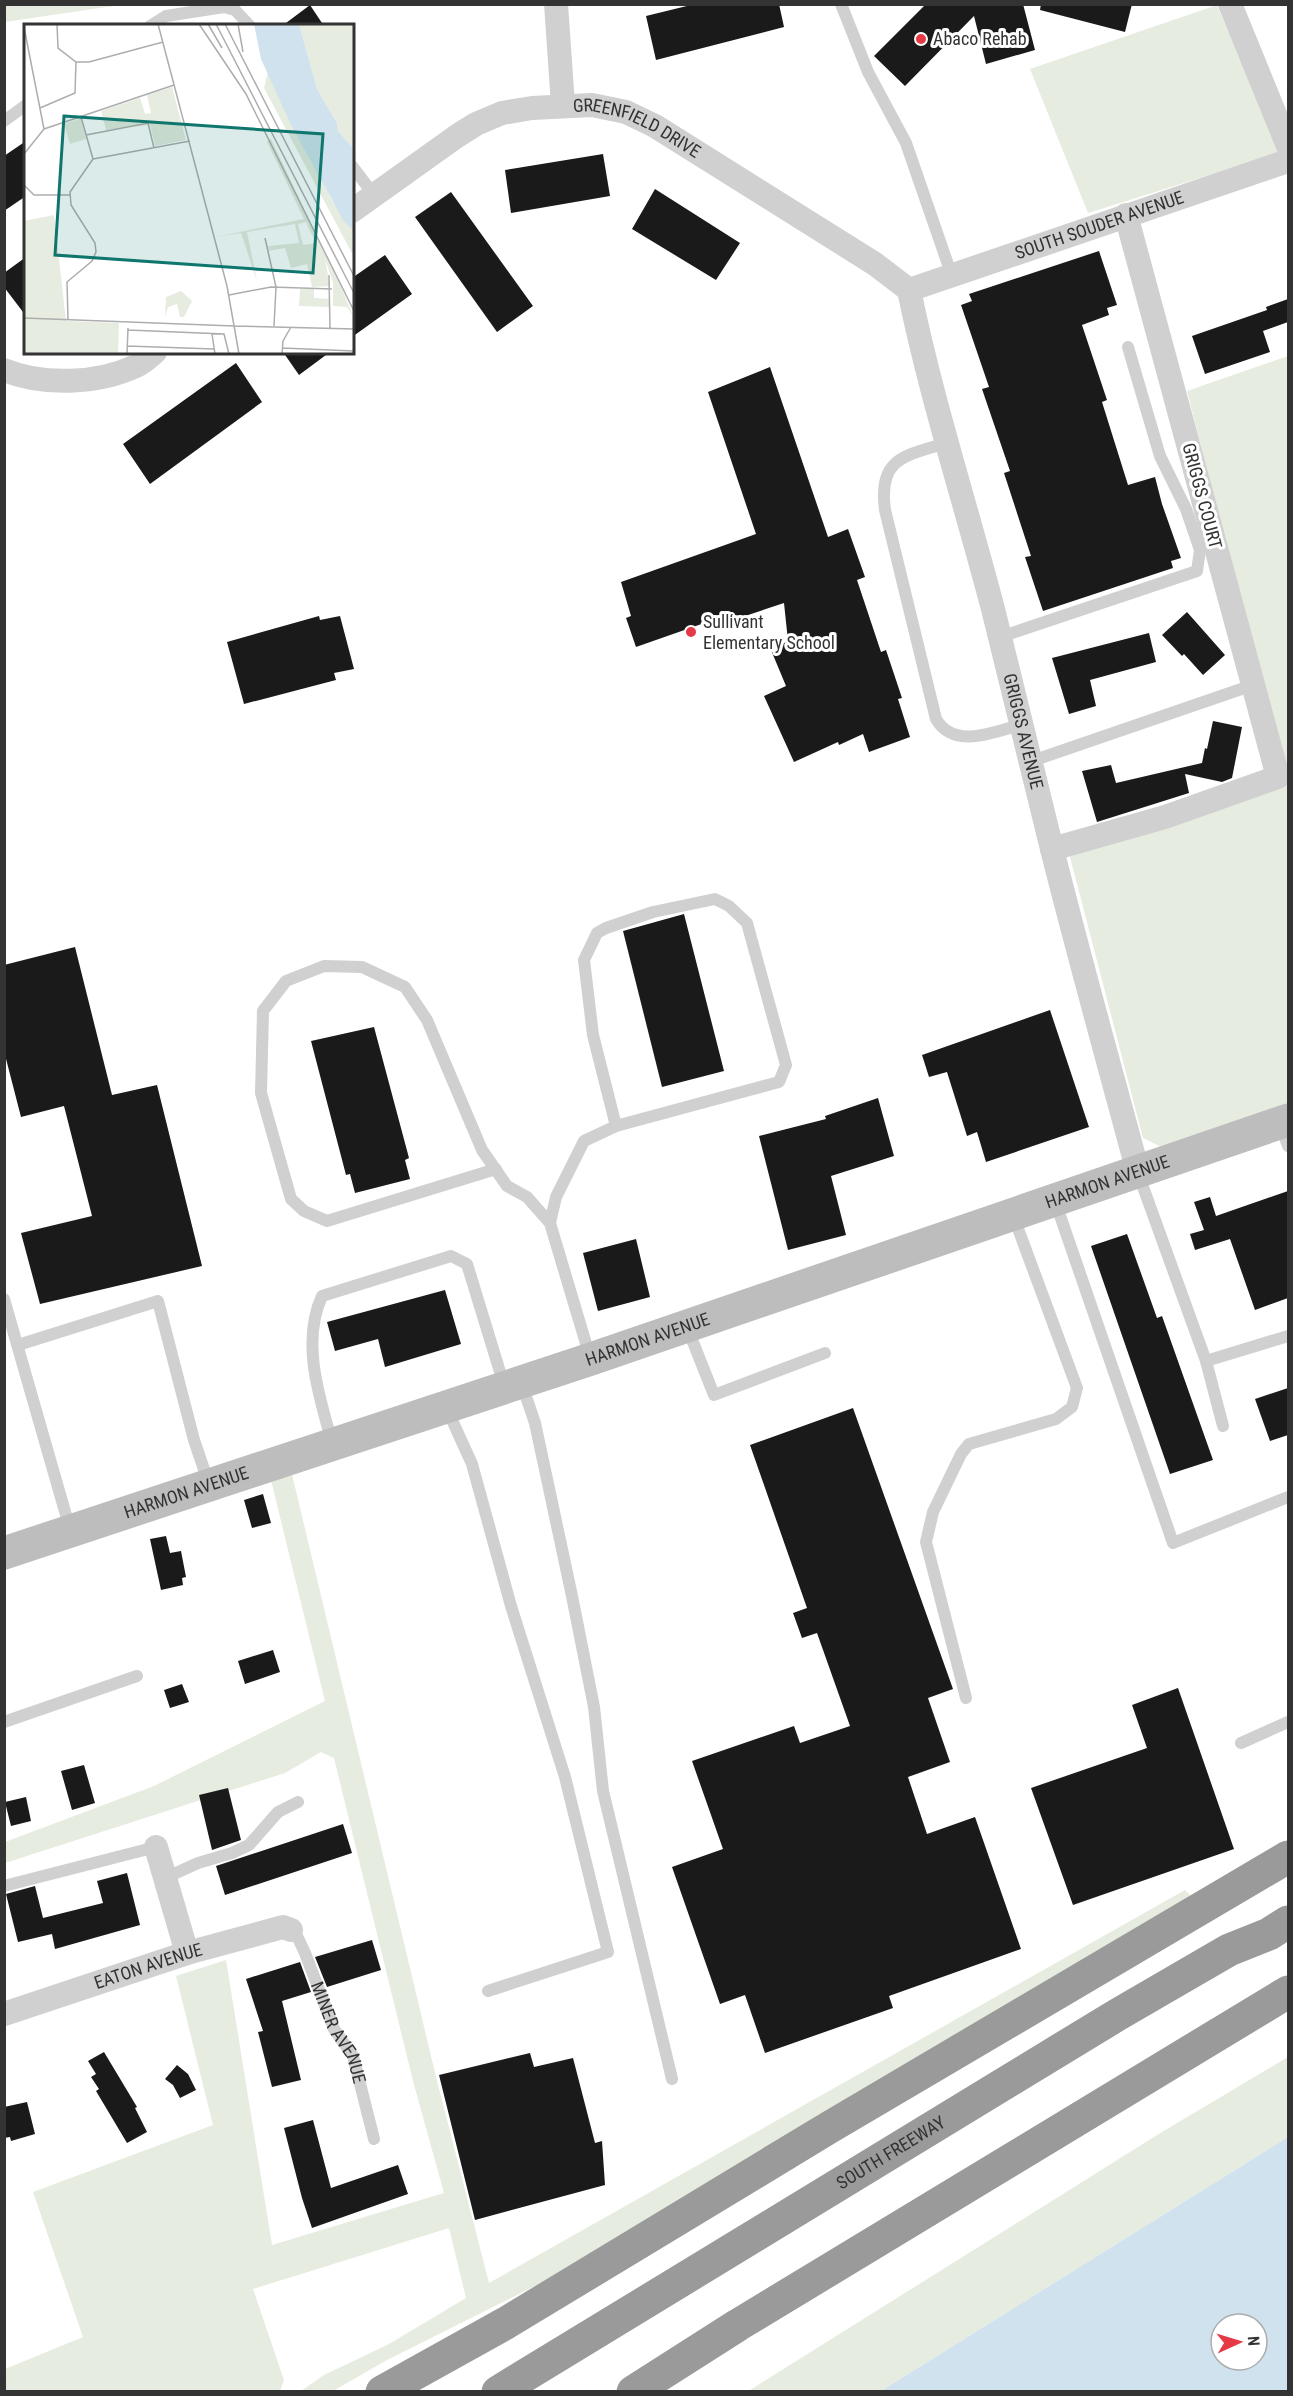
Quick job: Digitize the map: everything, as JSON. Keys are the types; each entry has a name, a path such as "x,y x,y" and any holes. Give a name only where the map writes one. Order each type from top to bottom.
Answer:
{"highway":[{"path":"382,2391 506,2323 830,2127 1288,1857"},
{"path":"1229,1950 1262,1916 1288,1899"},
{"name":"SOUTH FREEWAY","path":"498,2391 1108,2021 1229,1950 1269,1934 1288,1922"},
{"path":"633,2391 748,2318 1288,1992"},
{"path":"418,2391 506,2323"}],"main road":[{"name":"HARMON AVENUE","path":"4,1553 591,1359 1138,1172 1286,1130"}],"street":[{"path":"556,4 563,105"},
{"path":"1230,4 1288,146"},
{"name":"GREENFIELD DRIVE","path":"354,209 476,124 502,113 563,105 592,105 626,112 655,126 875,264 909,290"},
{"name":"SOUTH SOUDER AVENUE","path":"909,290 1288,161"},
{"name":"GRIGGS COURT","path":"1052,849 1165,817 1283,775 1253,685 1126,215"},
{"name":"GRIGGS AVENUE","path":"909,290 920,345 945,443 1000,637 1052,849 1138,1172"},
{"path":"4,370 19,376 53,380 106,376 137,365 152,354"},
{"path":"156,1846 187,1953"},
{"name":"EATON AVENUE","path":"4,2014 187,1953 283,1927 291,1930"}],"lane":[{"path":"841,4 868,72 906,143 951,276"},
{"path":"153,24 166,16 178,13 224,7 235,10 248,24"},
{"path":"4,121 24,106"},
{"path":"354,169 374,195"},
{"path":"1000,637 1197,571 1200,550 1186,509 1160,456 1128,347"},
{"path":"945,443 899,459 888,470 882,488 885,510 936,719 942,730 955,736 988,734 1023,724"},
{"path":"1032,761 1253,685"},
{"path":"550,1223 556,1197 584,1141 616,1126 779,1082 786,1065 747,923 729,906 715,898 653,912 606,928 597,933 584,960 593,1035 616,1126"},
{"path":"496,1169 327,1221 304,1211 291,1199 261,1093 263,1011 286,981 324,966 362,967 405,987 427,1020 482,1150 496,1169 507,1186 527,1197 550,1223 591,1359"},
{"path":"1138,1172 1206,1361 1223,1426"},
{"path":"1054,1200 1173,1543 1288,1497"},
{"path":"966,1698 926,1542 933,1512 961,1454 969,1444 1056,1419 1072,1407 1077,1388 1013,1214"},
{"path":"333,1444 321,1401 312,1335 316,1310 322,1296 451,1256 467,1264 512,1384 535,1423 594,1707 603,1791 672,2079"},
{"path":"4,1299 70,1530"},
{"path":"18,1345 158,1301 194,1440 209,1485"},
{"path":"687,1326 714,1395 825,1353"},
{"path":"1206,1361 1288,1336"},
{"path":"446,1406 472,1464 511,1606 565,1777 608,1952 488,1991"},
{"path":"4,1722 137,1676"},
{"path":"1241,1743 1288,1722"},
{"path":"165,1878 198,1863 232,1853 249,1845 278,1812 298,1802"},
{"path":"4,1886 156,1846"},
{"name":"MINER AVENUE","path":"291,1930 298,1938 305,1953 334,2028 353,2056 374,2139"}],"shaded area":[{"path":"5,4 120,4 120,5 5,22"},
{"path":"1217,5 1280,153 1088,213 1030,69"},
{"path":"1288,356 1288,1108 1165,1149 1143,1138 1069,853 1283,771 1187,391"},
{"path":"290,1466 436,2077 489,2283 1185,1890 1212,1917 723,2192 387,2360 333,2391 301,2391 324,2375 389,2344 466,2298 449,2228 253,2289 284,2380 280,2391 5,2392 5,2369 83,2337 33,2192 213,2125 176,1976 226,1960 272,2245 444,2193 413,2081 334,1758 321,1752 285,1773 5,1863 5,1842 154,1786 325,1701 269,1472"},
{"path":"1288,2057 1288,2137 881,2391 747,2392 1157,2135"}],"water":[{"path":"1288,2137 1288,2391 881,2391"}],"building":[{"path":"695,4 779,4 784,27 656,60 646,16"},
{"name":"Abaco Rehab","path":"926,4 1023,4 1035,50 986,64 974,16 905,86 874,56"},
{"name":"Abaco Rehab","path":"1041,4 1132,4 1125,32 1040,10"},
{"path":"310,5 323,24 285,24"},
{"path":"24,142 24,197 4,211 4,156"},
{"path":"603,154 610,196 511,213 505,170"},
{"path":"655,189 740,243 716,280 632,229"},
{"path":"451,192 533,306 497,332 415,217"},
{"path":"1099,251 1117,305 1107,308 1109,315 1082,325 1107,400 1102,402 1128,485 1155,477 1181,558 1171,561 1173,568 1043,611 1025,557 1031,556 1004,473 1010,471 982,389 989,387 961,305 972,301 969,294"},
{"path":"385,255 412,294 354,336 354,277"},
{"path":"24,258 24,313 4,287 4,273"},
{"path":"1288,299 1288,322 1263,331 1270,352 1205,374 1192,336 1267,310 1266,307"},
{"path":"284,354 327,354 299,375"},
{"path":"236,363 262,402 150,484 123,444"},
{"path":"770,367 828,537 848,529 865,577 857,580 881,652 886,650 902,698 898,699 910,737 869,752 863,734 839,745 838,742 794,762 764,696 786,686 771,650 788,641 784,603 715,626 713,620 636,647 626,618 631,616 621,582 756,534 708,392"},
{"path":"1187,612 1225,655 1203,675 1162,635"},
{"path":"319,616 320,620 340,616 354,669 334,673 336,680 244,704 227,642"},
{"path":"1149,633 1156,662 1090,680 1096,706 1069,714 1052,658"},
{"path":"1213,721 1242,727 1232,778 1222,782 1185,774 1189,793 1097,822 1082,771 1111,765 1116,783 1202,763"},
{"path":"684,914 724,1071 662,1087 623,931"},
{"path":"75,947 112,1095 157,1085 202,1266 40,1304 21,1233 92,1216 64,1106 21,1117 4,1051 4,965"},
{"path":"1050,1010 1089,1127 986,1162 977,1132 967,1136 947,1072 929,1077 922,1055"},
{"path":"374,1027 409,1158 405,1160 410,1179 355,1193 350,1174 346,1175 311,1041"},
{"path":"878,1098 894,1156 831,1176 846,1235 788,1250 759,1136 826,1119 825,1116"},
{"path":"1288,1191 1288,1298 1255,1310 1230,1239 1195,1250 1190,1234 1204,1230 1194,1202 1210,1197 1216,1216"},
{"path":"1127,1234 1157,1318 1162,1316 1213,1460 1170,1474 1091,1246"},
{"path":"636,1239 650,1297 598,1311 583,1253"},
{"path":"445,1290 461,1344 385,1367 378,1339 335,1351 327,1322"},
{"path":"1288,1388 1288,1435 1270,1441 1255,1399"},
{"path":"853,1408 953,1689 928,1698 950,1762 908,1777 927,1834 975,1817 1021,1949 889,1996 893,2008 765,2053 745,1995 720,2004 672,1867 723,1849 692,1761 794,1726 800,1743 850,1726 817,1633 802,1638 793,1613 807,1608 750,1445"},
{"path":"263,1494 271,1523 252,1528 244,1500"},
{"path":"166,1536 170,1553 181,1551 186,1577 182,1578 183,1585 161,1590 150,1539"},
{"path":"273,1650 280,1672 245,1684 238,1661"},
{"path":"182,1684 189,1702 170,1708 164,1690"},
{"path":"1178,1688 1234,1849 1073,1905 1031,1788 1147,1748 1132,1705"},
{"path":"84,1765 95,1803 72,1810 61,1771"},
{"path":"228,1788 241,1840 212,1850 199,1795"},
{"path":"26,1797 31,1821 11,1826 5,1802"},
{"path":"343,1824 352,1853 225,1895 216,1866"},
{"path":"127,1873 140,1925 55,1949 52,1934 18,1942 6,1894 35,1886 43,1918 103,1903 97,1881"},
{"path":"372,1940 381,1970 327,1987 315,1957"},
{"path":"300,1962 311,1992 282,2001 301,2080 272,2087 258,2032 263,2031 246,1979"},
{"path":"104,2052 137,2107 135,2108 147,2132 127,2143 96,2091 99,2089 91,2077 96,2074 88,2061"},
{"path":"530,2053 534,2067 573,2058 595,2143 602,2141 605,2185 475,2220 439,2075"},
{"path":"177,2065 188,2074 196,2090 180,2098 173,2085 165,2079"},
{"path":"27,2102 35,2134 11,2141 10,2137 4,2138 4,2107"},
{"path":"313,2120 331,2188 398,2165 408,2194 312,2228 284,2128"}],"place":[{"name":"Abaco Rehab","path":"921,39"},
{"name":"Sullivant Elementary School","path":"691,632"}]}
